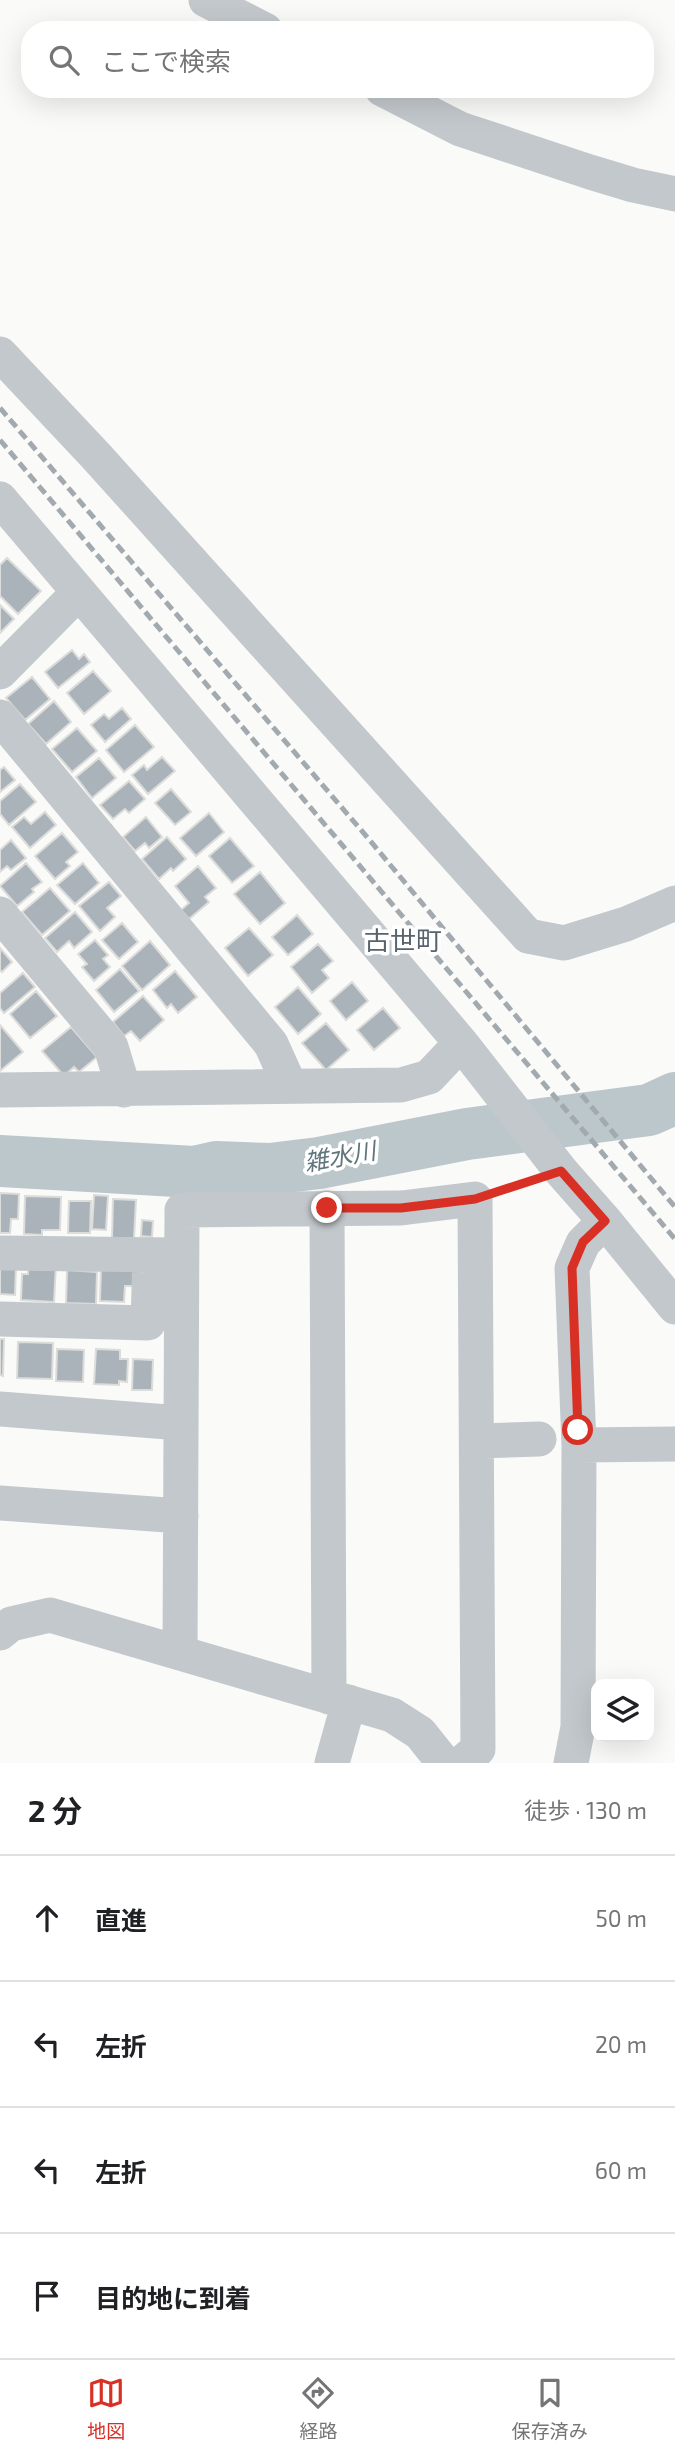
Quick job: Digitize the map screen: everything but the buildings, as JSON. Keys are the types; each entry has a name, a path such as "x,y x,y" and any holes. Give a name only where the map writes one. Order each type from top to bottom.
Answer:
{"street":[{"path":"206,0 247,21"},
{"path":"400,98 460,129 601,176 675,194"},
{"path":"0,354 96,456 528,936 564,943 626,924 675,903"},
{"path":"4,512 78,593 461,1043 561,1171 675,1307"},
{"path":"0,672 78,593"},
{"path":"0,717 271,1044 290,1086"},
{"path":"0,914 111,1047 124,1090"},
{"path":"0,1090 401,1085 429,1077 461,1043"},
{"path":"0,1319 148,1323 166,1255 183,1210 401,1208 475,1199 478,1749 462,1763"},
{"path":"327,1208 339,1700 332,1763"},
{"path":"571,1763 578,1727 579,1445 572,1268 583,1242 605,1221"},
{"path":"0,1253 166,1255"},
{"path":"166,1255 181,1423 180,1653"},
{"path":"0,1409 181,1423"},
{"path":"478,1441 539,1439"},
{"path":"579,1445 675,1444"},
{"path":"0,1503 181,1516"},
{"path":"0,1633 11,1624 50,1615 392,1715 420,1733 444,1763"}],"path":[{"path":"475,1199 561,1171"}],"waterway":[{"name":"雑水川","path":"0,1161 194,1172 216,1167 270,1169 319,1163 467,1134 649,1110 675,1098"}],"railway":[{"path":"0,408 367,837 675,1207"},
{"path":"0,440 675,1239"}],"district":[{"name":"古世町","path":"403,941"}],"route":[{"path":"327,1208 401,1208 475,1199 561,1171 605,1221 583,1242 572,1268 578,1430"}]}
